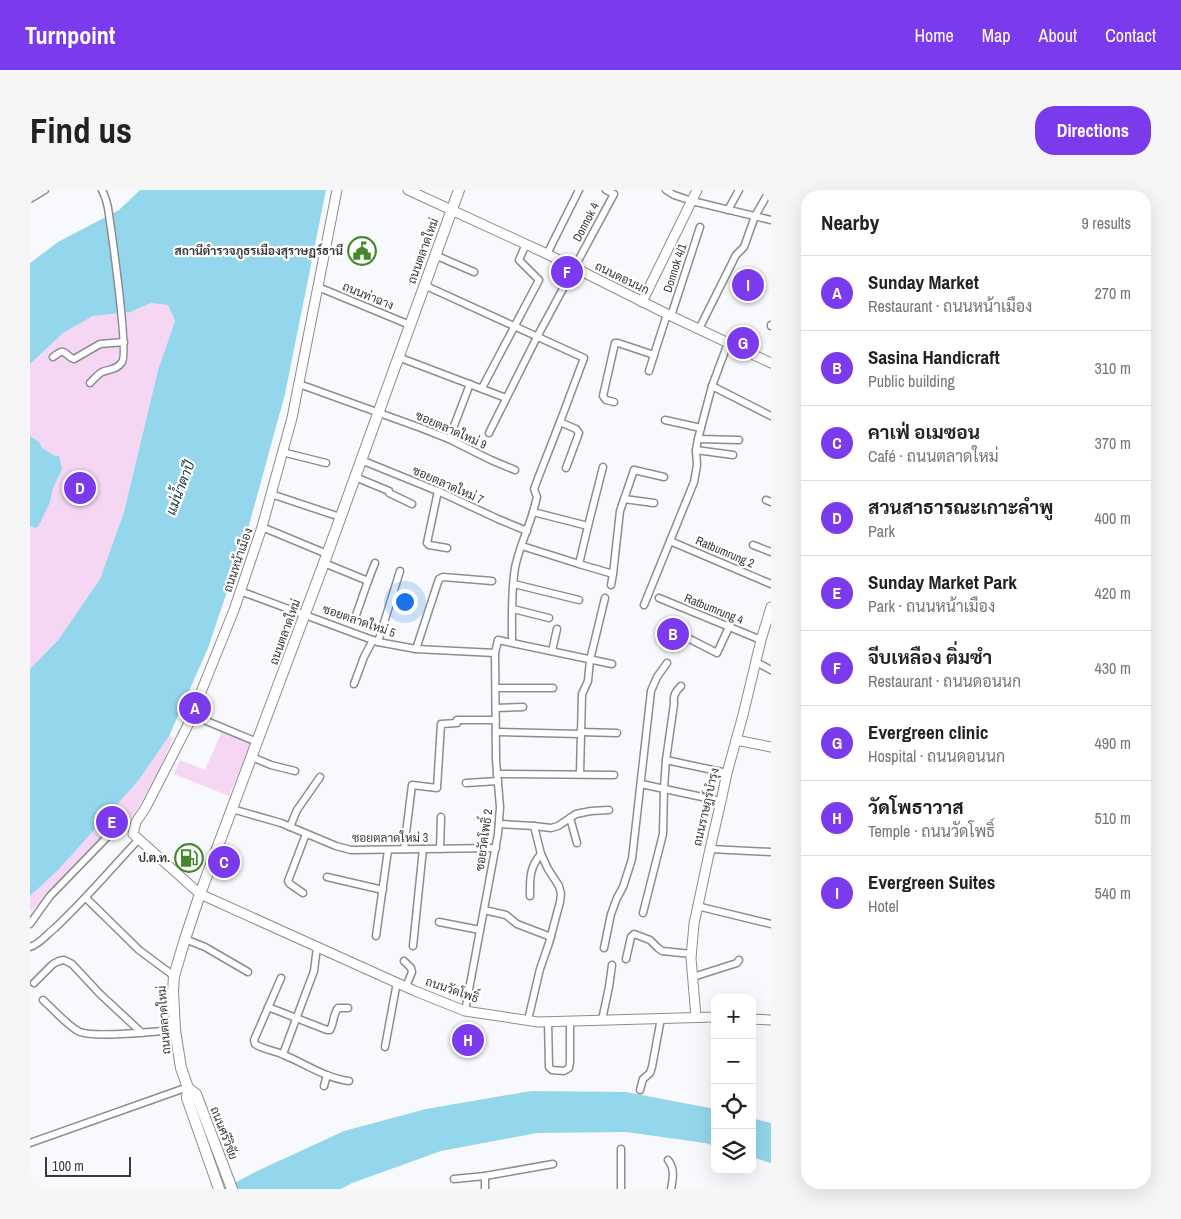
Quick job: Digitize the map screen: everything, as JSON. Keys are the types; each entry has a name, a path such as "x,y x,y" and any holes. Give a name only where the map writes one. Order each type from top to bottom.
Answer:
{"main road":[{"name":"ถนนตลาดใหม่","path":"188,1087 182,1068 175,1030 173,991 174,976 185,939 459,190"},
{"name":"ถนนศรีวิชัย","path":"188,1087 196,1094 232,1189"},
{"name":"ถนนศรีวิชัย","path":"188,1087 187,1098 219,1189"}],"street":[{"path":"30,199 45,190"},
{"path":"90,383 100,374 114,369 124,360 124,342 108,207 102,190"},
{"name":"ถนนหน้าเมือง","path":"139,839 133,834 136,822 146,807 187,727 234,610 262,527 292,418 337,190"},
{"name":"ถนนดอนนก","path":"408,190 547,254 728,343 770,360"},
{"name":"Donnok 4","path":"547,254 578,190"},
{"name":"Donnok 4","path":"574,268 614,194 606,190"},
{"path":"666,190 674,196 771,220"},
{"path":"642,302 697,190"},
{"path":"728,210 739,190"},
{"path":"699,329 736,255 744,247 754,216 770,190"},
{"name":"Donnok 4/1","path":"649,371 700,227"},
{"path":"482,388 539,280 519,260 526,244"},
{"path":"435,255 474,272"},
{"path":"489,433 574,268"},
{"path":"424,285 584,358 534,489 537,497 515,567 512,642 612,664"},
{"name":"ถนนท่าฉาง","path":"318,288 410,325"},
{"path":"53,357 58,352 63,352 74,359 100,344 124,342"},
{"path":"614,402 606,400 603,396 615,343 654,355"},
{"path":"644,605 694,482 698,439 712,386 728,343"},
{"path":"398,356 506,398"},
{"name":"ซอยตลาดใหม่ 9","path":"299,384 449,439 515,470"},
{"path":"449,439 470,384"},
{"path":"712,386 771,416"},
{"path":"665,420 701,428"},
{"path":"560,422 576,429 578,433 566,468"},
{"path":"698,439 739,440"},
{"path":"696,450 733,456"},
{"path":"282,452 326,463"},
{"name":"ซอยตลาดใหม่ 7","path":"361,460 527,531"},
{"path":"579,564 603,467"},
{"path":"611,585 620,511 634,470 664,477"},
{"path":"355,477 389,491 389,493 412,504"},
{"path":"438,492 426,543 447,548"},
{"path":"271,494 340,517"},
{"path":"624,499 654,503"},
{"path":"533,512 588,526"},
{"path":"262,527 368,581"},
{"name":"Ratbumrung 2","path":"670,541 771,584"},
{"path":"753,545 771,552"},
{"path":"522,546 613,574"},
{"path":"356,615 375,563"},
{"path":"354,684 364,657 376,641 400,571"},
{"path":"416,649 439,579 442,577 492,581"},
{"path":"514,584 579,600"},
{"name":"ซอยตลาดใหม่ 5","path":"240,591 376,641 416,649 495,653"},
{"path":"580,774 582,694 588,681 590,660 605,598"},
{"name":"Ratbumrung 4","path":"659,598 761,640"},
{"name":"ถนนราษฎร์บำรุง","path":"696,1017 692,954 697,906 726,773 771,607"},
{"path":"513,609 549,618"},
{"path":"678,633 717,653 729,627"},
{"path":"552,651 557,629"},
{"name":"ซอยวัดโพธิ์ 2","path":"465,1011 499,824 495,653 498,640 512,642"},
{"path":"756,662 771,670"},
{"path":"604,948 611,914 623,887 632,859 651,691 657,677 667,663"},
{"path":"643,912 663,834 666,760 674,704 673,698 675,692 681,686"},
{"path":"496,688 553,688"},
{"path":"496,708 523,707"},
{"path":"192,715 257,742"},
{"path":"404,849 412,785 437,788 441,724 457,724 457,720 496,720"},
{"path":"496,732 617,733"},
{"path":"736,740 771,747"},
{"path":"252,757 271,765 295,771"},
{"path":"666,760 726,773"},
{"path":"466,783 498,777 580,774 614,776"},
{"path":"290,827 297,810 320,777"},
{"path":"641,784 721,801"},
{"name":"ซอยตลาดใหม่ 3","path":"232,809 281,823 336,846 351,850 496,848"},
{"path":"499,824 552,828 576,814 609,810"},
{"path":"440,849 441,817"},
{"path":"570,818 577,843"},
{"path":"528,1020 561,894 559,886 540,854 534,826"},
{"path":"30,924 50,896 113,831"},
{"path":"303,893 288,881 306,834"},
{"path":"30,947 43,939 86,898 139,839 200,894"},
{"path":"413,946 423,849"},
{"path":"710,849 771,852"},
{"path":"376,936 388,850"},
{"path":"530,896 531,873 540,854"},
{"path":"327,877 383,890"},
{"name":"ถนนวัดโพธิ์","path":"200,894 406,987 465,1011 538,1022 711,1017"},
{"path":"86,898 139,950 174,976"},
{"path":"697,906 771,924"},
{"path":"484,910 506,914 522,926 550,937"},
{"path":"439,922 480,930"},
{"path":"626,958 634,934 650,940 662,952 692,954"},
{"path":"185,939 205,947 248,972"},
{"path":"283,1054 314,971 317,947"},
{"path":"34,983 54,964 64,960 72,964 100,994 142,1033"},
{"path":"693,977 737,963 739,960"},
{"path":"404,961 411,968 412,972 406,987"},
{"path":"602,1020 612,965"},
{"path":"281,978 254,1040 255,1044 283,1054 327,1076 349,1081"},
{"path":"385,1048 396,982"},
{"path":"43,1000 78,1032 88,1034 142,1033 175,1030"},
{"path":"268,1007 327,1030 330,1030 332,1026 336,1010 338,1008 348,1008"},
{"path":"640,1090 643,1079 650,1073 652,1067 661,1018"},
{"path":"756,1019 771,1020"},
{"path":"548,1022 549,1067 552,1070 564,1071 569,1068 570,1062 570,1021"},
{"path":"324,1086 327,1076"},
{"path":"30,1143 188,1087"},
{"path":"621,1149 622,1189"},
{"path":"668,1160 673,1172 672,1189"},
{"path":"454,1179 485,1176 553,1164"},
{"path":"485,1176 485,1189"}],"shaded area":[{"path":"151,303 168,305 175,321 158,370 124,512 100,579 59,639 30,669 30,364 63,333 93,316 130,312"},
{"path":"222,731 251,743 229,796 174,774 180,760 205,770"},
{"path":"166,732 173,738 157,775 124,832 115,827 30,912 30,887"}],"water":[{"name":"แม่น้ำตาปี","path":"140,190 326,190 285,394 248,529 208,648 169,736 138,781 58,870 30,896 30,669 59,639 100,579 124,512 158,370 175,321 168,305 151,303 130,312 93,316 63,333 30,364 30,263 58,242 119,210"},
{"path":"30,436 39,442 42,448 55,456 59,456 62,469 53,488 50,502 38,527 34,528 30,526"},
{"path":"531,1091 626,1092 711,1108 711,1145 626,1132 537,1133 441,1151 352,1183 341,1189 224,1189 255,1172 344,1131 426,1109"},
{"path":"756,1119 771,1123 771,1163 756,1158"}],"place":[{"name":"สถานีตำรวจภูธรเมืองสุราษฏร์ธานี","path":"362,251"},
{"name":"จีบเหลือง ติ่มซำ","path":"567,272"},
{"name":"Evergreen Suites","path":"748,285"},
{"name":"Evergreen clinic","path":"743,343"},
{"name":"สวนสาธารณะเกาะลำพู","path":"80,488"},
{"name":"Sasina Handicraft","path":"673,634"},
{"name":"Sunday Market","path":"195,708"},
{"name":"Sunday Market Park","path":"112,822"},
{"name":"ป.ต.ท.","path":"189,858"},
{"name":"คาเฟ่ อเมซอน","path":"224,862"},
{"name":"วัดโพธาวาส","path":"468,1040"}]}
